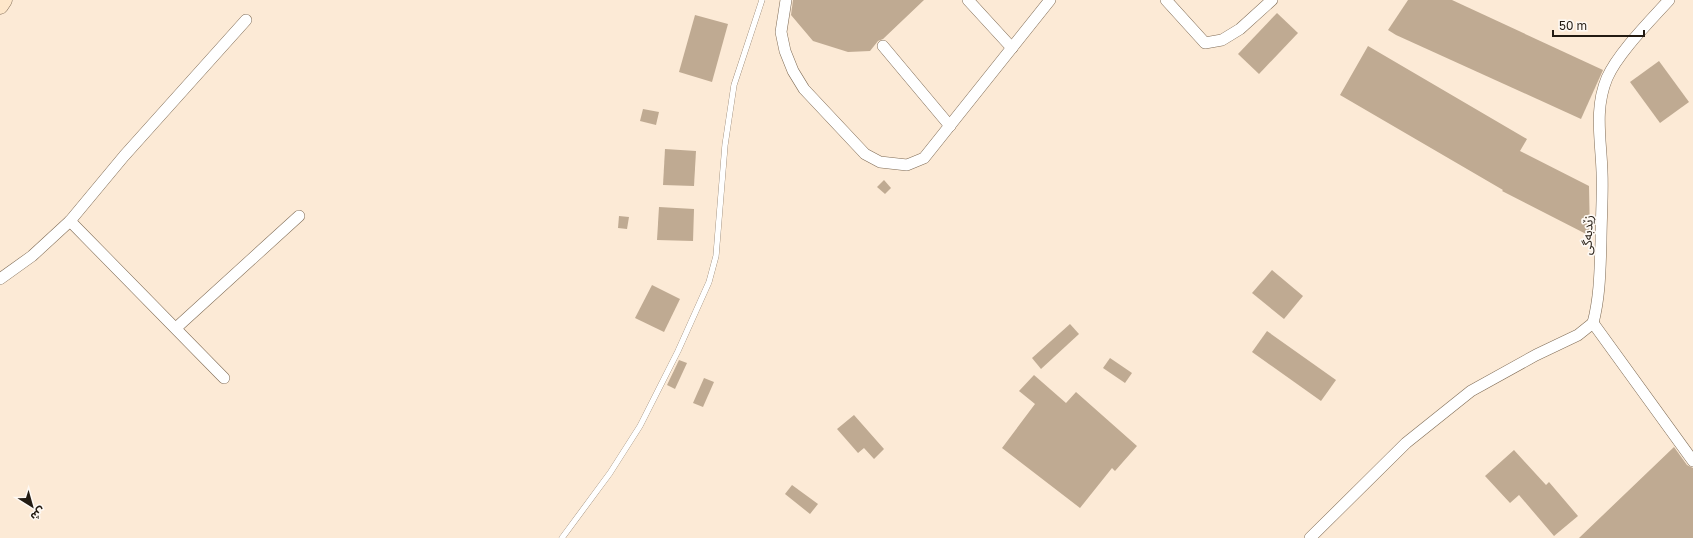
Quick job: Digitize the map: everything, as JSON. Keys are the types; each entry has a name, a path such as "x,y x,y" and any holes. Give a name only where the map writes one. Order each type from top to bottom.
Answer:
{"street":[{"path":"0,6 4,0"},
{"path":"786,0 782,32 785,51 792,71 804,89 865,154 880,162 906,165 924,158 1050,0"},
{"path":"968,0 1012,48"},
{"path":"1166,0 1205,43 1222,40 1240,29 1272,0"},
{"name":"زێدبەگی","path":"1593,323 1599,294 1602,184 1599,123 1600,100 1603,88 1613,66 1669,0"},
{"path":"0,280 32,256 70,221 124,156 246,20"},
{"path":"884,46 950,126"},
{"path":"176,328 299,216"},
{"path":"70,221 224,378"},
{"path":"1310,538 1406,443 1471,391 1536,355 1578,335 1593,323 1693,461"}],"lane":[{"path":"562,538 610,473 640,426 681,344 708,282 716,256 725,145 734,85 762,0"}],"building":[{"path":"793,0 924,0 883,39 878,41 870,51 848,52 813,41 791,15"},
{"path":"1408,0 1452,0 1603,70 1581,119 1388,30"},
{"path":"1277,13 1298,33 1259,74 1238,54"},
{"path":"695,15 728,24 712,82 679,72"},
{"path":"1368,46 1527,139 1520,151 1589,186 1590,236 1502,191 1503,190 1340,95"},
{"path":"1659,61 1689,102 1660,123 1630,82"},
{"path":"643,109 659,112 656,125 640,121"},
{"path":"665,149 696,151 694,186 663,185"},
{"path":"884,180 891,188 885,194 877,187"},
{"path":"659,207 694,209 693,241 657,240"},
{"path":"619,216 629,217 627,229 618,228"},
{"path":"1272,270 1303,296 1284,319 1252,293"},
{"path":"652,285 680,299 664,332 635,318"},
{"path":"1070,324 1079,334 1041,369 1032,358"},
{"path":"1267,331 1336,380 1321,401 1252,352"},
{"path":"1110,358 1132,373 1125,383 1103,368"},
{"path":"679,360 687,363 675,389 667,385"},
{"path":"1034,375 1066,403 1076,392 1137,446 1115,471 1112,468 1080,508 1002,448 1035,404 1019,391"},
{"path":"704,378 714,382 703,407 693,403"},
{"path":"854,415 884,449 874,459 864,448 858,453 837,429"},
{"path":"1674,447 1687,465 1693,468 1693,538 1579,538"},
{"path":"1514,450 1546,485 1549,482 1578,516 1554,536 1519,495 1510,503 1485,476"},
{"path":"792,485 818,504 810,514 785,494"}]}
